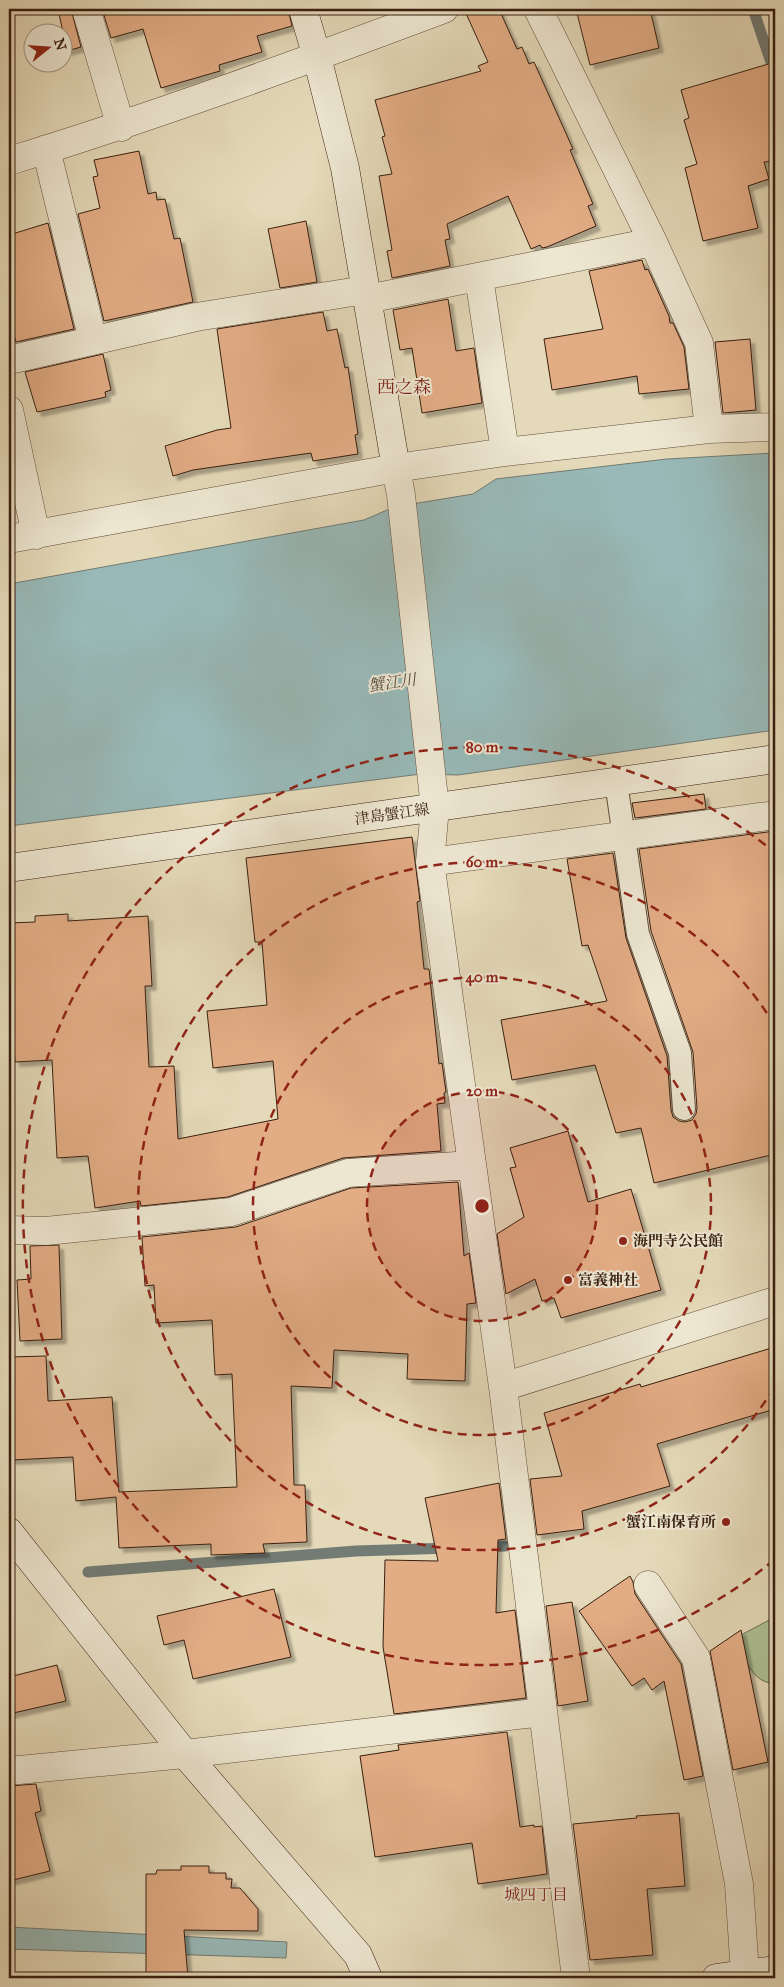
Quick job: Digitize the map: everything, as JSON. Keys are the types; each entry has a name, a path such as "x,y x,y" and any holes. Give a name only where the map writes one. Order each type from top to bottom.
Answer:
{"street":[{"path":"86,9 120,127"},
{"path":"303,9 345,168 401,495 434,801 430,862 502,1387 576,1978"},
{"path":"9,162 120,127 317,57 444,9"},
{"path":"538,9 653,242 699,343 709,429"},
{"path":"46,150 93,340"},
{"path":"9,360 196,317 479,277 653,242"},
{"path":"479,277 505,452"},
{"path":"9,410 36,535"},
{"path":"9,539 396,468 505,452 709,429 775,427"},
{"name":"津島蟹江線","path":"9,868 434,801 616,782 775,759"},
{"path":"430,862 775,815"},
{"path":"9,1230 46,1231 231,1212 348,1173 472,1165"},
{"path":"502,1387 775,1301"},
{"path":"9,1532 185,1754 358,1956 368,1978"},
{"path":"648,1585 696,1658 740,1884 745,1974"},
{"path":"9,1770 185,1754 543,1712"},
{"path":"716,1978 775,1970"}],"lane":[{"path":"616,782 638,934 680,1053 684,1109"}],"green space":[{"path":"775,1617 775,1683 760,1679 749,1667 742,1651 741,1635"}],"water":[{"name":"蟹江川","path":"775,453 775,730 458,775 421,774 9,826 9,584 364,520 394,507 473,494 496,479 667,459"},
{"path":"9,1927 287,1942 286,1958 9,1949"}],"building":[{"path":"58,9 71,9 81,47 72,50 72,22 61,22"},
{"path":"102,9 288,9 292,26 257,36 262,52 219,65 220,71 161,88 143,29 111,38"},
{"path":"464,9 499,9 517,49 522,47 529,64 534,62 573,149 570,150 593,204 588,206 596,226 547,247 542,248 540,245 531,249 508,196 447,224 450,239 445,240 450,266 392,278 387,251 392,250 379,176 392,174 382,137 385,136 375,100 481,71 478,66 488,62"},
{"path":"576,9 650,9 659,48 590,65"},
{"path":"775,62 775,161 764,162 769,179 748,186 758,228 703,241 685,168 697,164 684,120 689,118 681,90"},
{"path":"139,151 148,194 156,192 157,200 165,199 174,239 180,238 193,302 104,321 78,214 100,208 93,177 98,176 94,160"},
{"path":"306,221 317,282 280,288 268,229"},
{"path":"48,223 74,329 16,342 9,317 9,235"},
{"path":"642,260 645,270 648,269 669,316 670,323 673,323 684,347 689,389 639,394 637,376 552,390 544,339 603,329 589,271"},
{"path":"448,299 456,351 474,348 482,403 422,413 412,348 400,350 393,310"},
{"path":"323,312 327,331 337,329 345,368 348,367 358,434 355,435 358,454 313,461 311,453 193,470 173,476 165,446 217,430 231,428 217,329"},
{"path":"750,339 756,410 723,413 715,342"},
{"path":"103,354 111,390 105,392 106,397 37,412 25,372"},
{"path":"704,794 706,809 635,818 632,803"},
{"path":"775,831 775,1154 654,1183 641,1128 616,1133 595,1065 512,1080 501,1020 607,1001 588,945 582,946 567,859 613,853 626,938 667,1056 673,1117 685,1122 692,1120 697,1108 693,1052 651,931 639,849"},
{"path":"412,837 420,901 417,902 424,969 429,969 439,1064 442,1063 446,1092 444,1093 445,1103 437,1104 441,1151 343,1158 228,1197 141,1206 140,1201 95,1208 88,1156 57,1158 52,1060 15,1062 9,978 9,923 35,922 35,916 68,914 68,921 148,916 152,986 145,986 149,1067 174,1066 178,1139 278,1119 273,1061 213,1068 207,1011 267,1005 262,942 255,942 246,858"},
{"path":"568,1131 588,1202 631,1189 661,1290 561,1318 554,1298 542,1301 535,1279 506,1294 497,1234 524,1217 510,1168 516,1167 510,1148"},
{"path":"458,1182 464,1256 469,1253 476,1303 467,1304 465,1381 407,1379 408,1354 334,1350 332,1388 291,1386 294,1485 305,1485 307,1542 263,1544 265,1553 211,1555 211,1544 119,1548 116,1497 76,1501 73,1457 11,1460 9,1357 46,1356 48,1401 112,1397 119,1492 237,1487 232,1374 215,1375 212,1320 156,1323 154,1285 145,1286 142,1237 236,1227 351,1188"},
{"path":"59,1245 62,1339 20,1341 17,1280 31,1279 30,1246"},
{"path":"775,1347 775,1409 657,1444 670,1486 582,1511 584,1529 537,1535 530,1479 562,1476 544,1413 640,1384 641,1387"},
{"path":"499,1483 506,1539 498,1540 496,1613 515,1610 526,1698 394,1714 383,1647 385,1560 438,1561 425,1498"},
{"path":"630,1576 635,1594 681,1664 703,1776 684,1780 664,1681 652,1690 644,1678 632,1686 579,1611"},
{"path":"274,1589 291,1657 193,1679 184,1640 164,1645 157,1616"},
{"path":"572,1602 588,1701 558,1706 546,1606"},
{"path":"741,1630 768,1762 733,1770 710,1651"},
{"path":"57,1665 66,1701 9,1714 9,1677"},
{"path":"507,1732 520,1827 542,1826 547,1874 478,1884 472,1843 375,1857 360,1756 399,1750 398,1745"},
{"path":"36,1784 41,1811 35,1813 50,1871 9,1881 9,1786"},
{"path":"679,1813 685,1886 647,1889 653,1955 590,1960 573,1824"},
{"path":"181,1866 209,1866 209,1873 226,1873 226,1879 232,1879 231,1888 240,1888 258,1909 258,1931 184,1930 188,1978 146,1978 146,1874 156,1874 157,1870 181,1870"}],"waterway":[{"path":"753,9 775,74"},
{"path":"482,1547 505,1546"},
{"path":"88,1572 356,1551 451,1548"}],"place":[{"name":"海門寺公民館","path":"623,1241"},
{"name":"富義神社","path":"568,1280"},
{"name":"蟹江南保育所","path":"726,1522"}],"district":[{"name":"西之森","path":"404,387"},
{"name":"城四丁目","path":"536,1894"}]}
